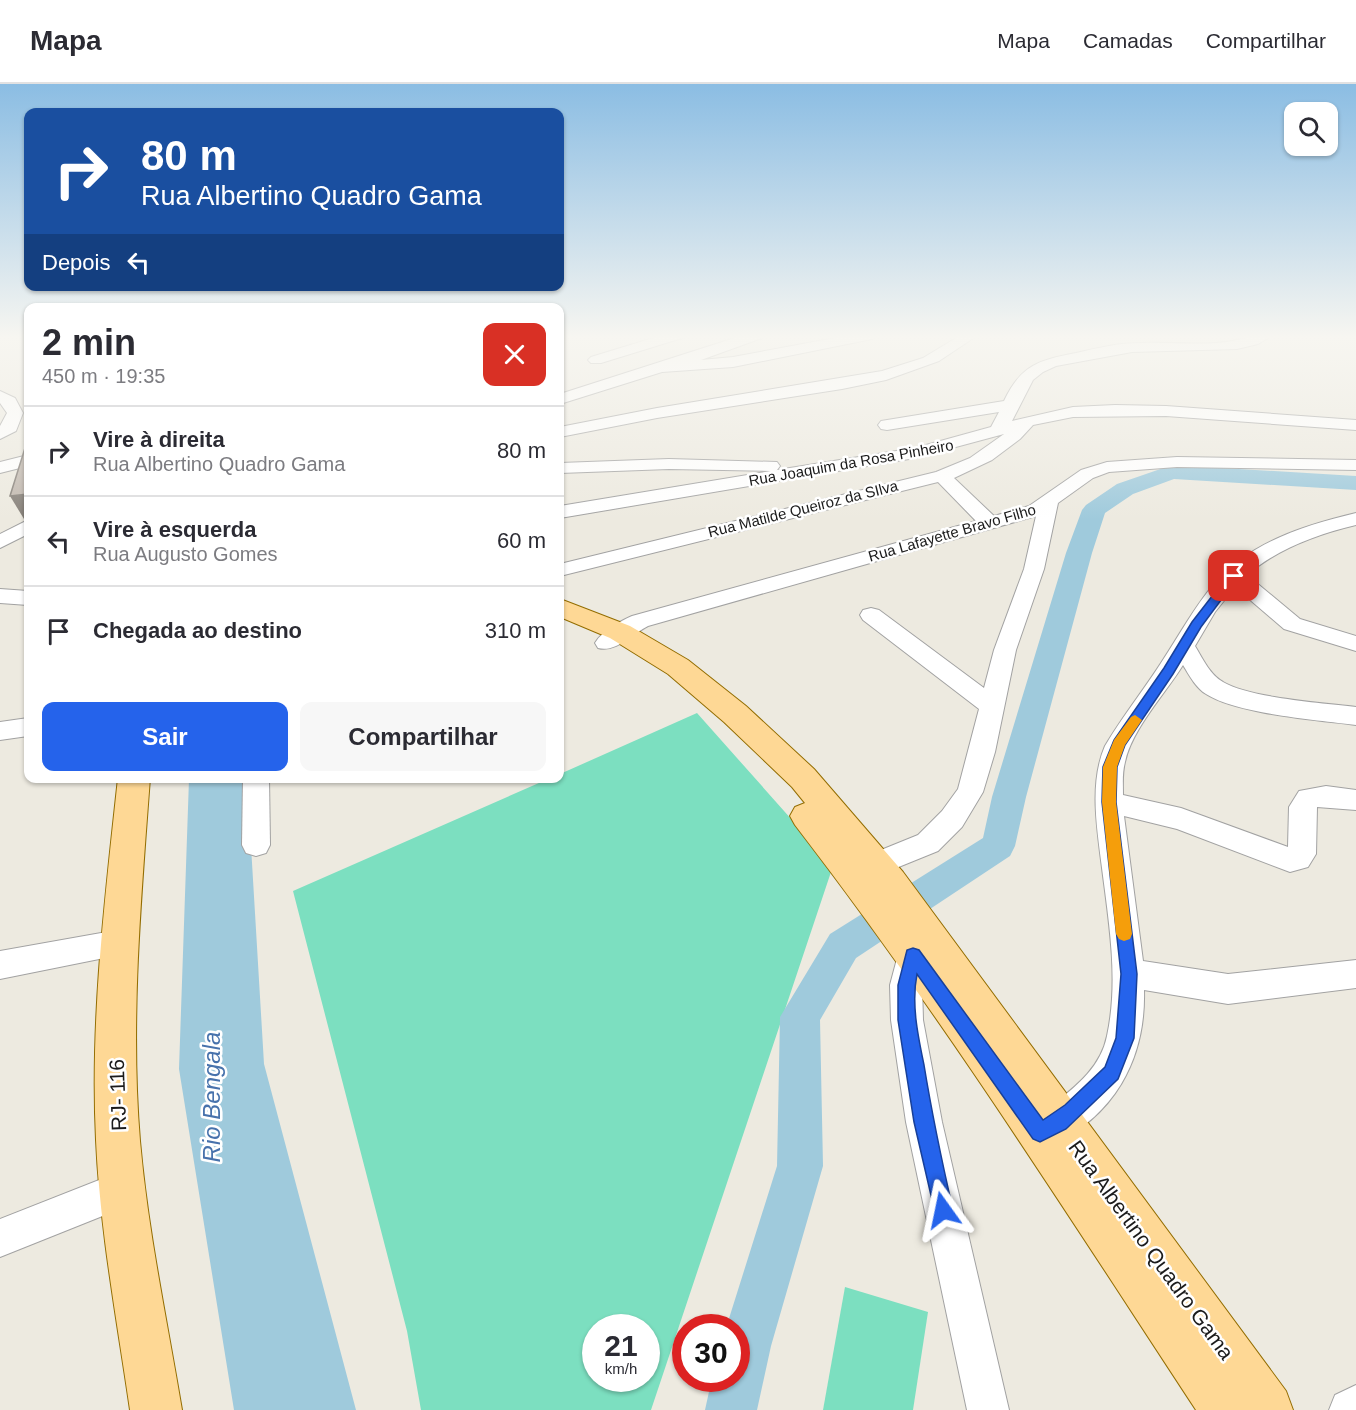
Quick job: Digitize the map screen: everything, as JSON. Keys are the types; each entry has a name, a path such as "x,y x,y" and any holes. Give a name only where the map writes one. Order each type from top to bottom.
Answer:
{"main road":[{"path":"564,609 613,638"},
{"path":"564,625 613,638"},
{"name":"Rua Albertino Quadro Gama","path":"613,638 650,668 704,706 891,905 1049,1127 1267,1410"},
{"name":"RJ- 116","path":"134,783 118,944 116,1077 122,1190 156,1410"},
{"name":"Rua Albertino Quadro Gama","path":"1049,1127 1227,1410"}],"street":[{"path":"0,434 10,426 15,413 9,401 2,397"},
{"path":"564,431 759,397"},
{"path":"999,429 1015,397"},
{"path":"887,424 1011,405"},
{"name":"Rua Joaquim da Rosa Pinheiro","path":"564,511 831,467 959,443 999,429 1073,412 1166,411 1356,425"},
{"name":"Rua Matilde Queiroz da SIlva","path":"564,569 942,476 972,465 992,454 1033,420"},
{"path":"0,468 24,461"},
{"name":"Rua Lafayette Bravo Filho","path":"613,638 640,621 1036,510 1087,474 1107,467 1177,462 1356,465"},
{"path":"564,468 669,464 831,467"},
{"path":"942,476 990,523"},
{"path":"988,1410 922,1110 907,1020 906,985 891,905 928,843 952,819 970,792 993,707 1005,650 1034,569 1049,503"},
{"path":"1049,1127 1085,1101 1111,1073 1125,1038 1129,974 1109,802 1110,767 1119,744 1196,625 1234,576 1266,552 1302,536 1356,519"},
{"path":"0,542 24,528"},
{"path":"1234,576 1292,624 1356,644"},
{"path":"0,596 24,598"},
{"path":"871,615 993,707"},
{"path":"1184,646 1207,682 1215,690 1246,699 1356,716"},
{"path":"0,731 24,728"},
{"path":"256,783 256,845"},
{"path":"1109,802 1181,819 1290,860 1298,859 1302,854 1303,807 1308,798 1326,796 1356,800"},
{"path":"0,965 118,944"},
{"path":"1129,974 1228,989 1356,974"},
{"path":"0,1238 122,1190"},
{"path":"1350,1410 1356,1406"}],"green space":[{"path":"697,713 833,866 683,1314 672,1314 672,1347 660,1383 660,1314 582,1314 582,1392 657,1392 651,1410 421,1410 407,1331 293,891 539,783 564,783 564,772"},
{"path":"845,1287 928,1312 913,1410 823,1410"}],"water":[{"name":"Rio Bengala","path":"189,783 247,783 264,1064 356,1410 234,1410 179,1069"}],"building":[{"path":"24,451 24,494 10,496"}],"waterway":[{"path":"731,1410 746,1346 800,1166 800,1017 843,946 998,846 1009,797 1079,553 1094,510 1125,489 1172,472 1356,483"}],"slow traffic":[{"path":"1124,934 1109,802 1110,767 1119,744 1135,720"}],"route":[{"path":"943,1210 924,1122 907,1020 906,985 913,955 1040,1132 1059,1122 1085,1101 1111,1073 1125,1038 1129,974 1109,802 1110,767 1119,744 1169,671 1196,625 1234,576"}]}
